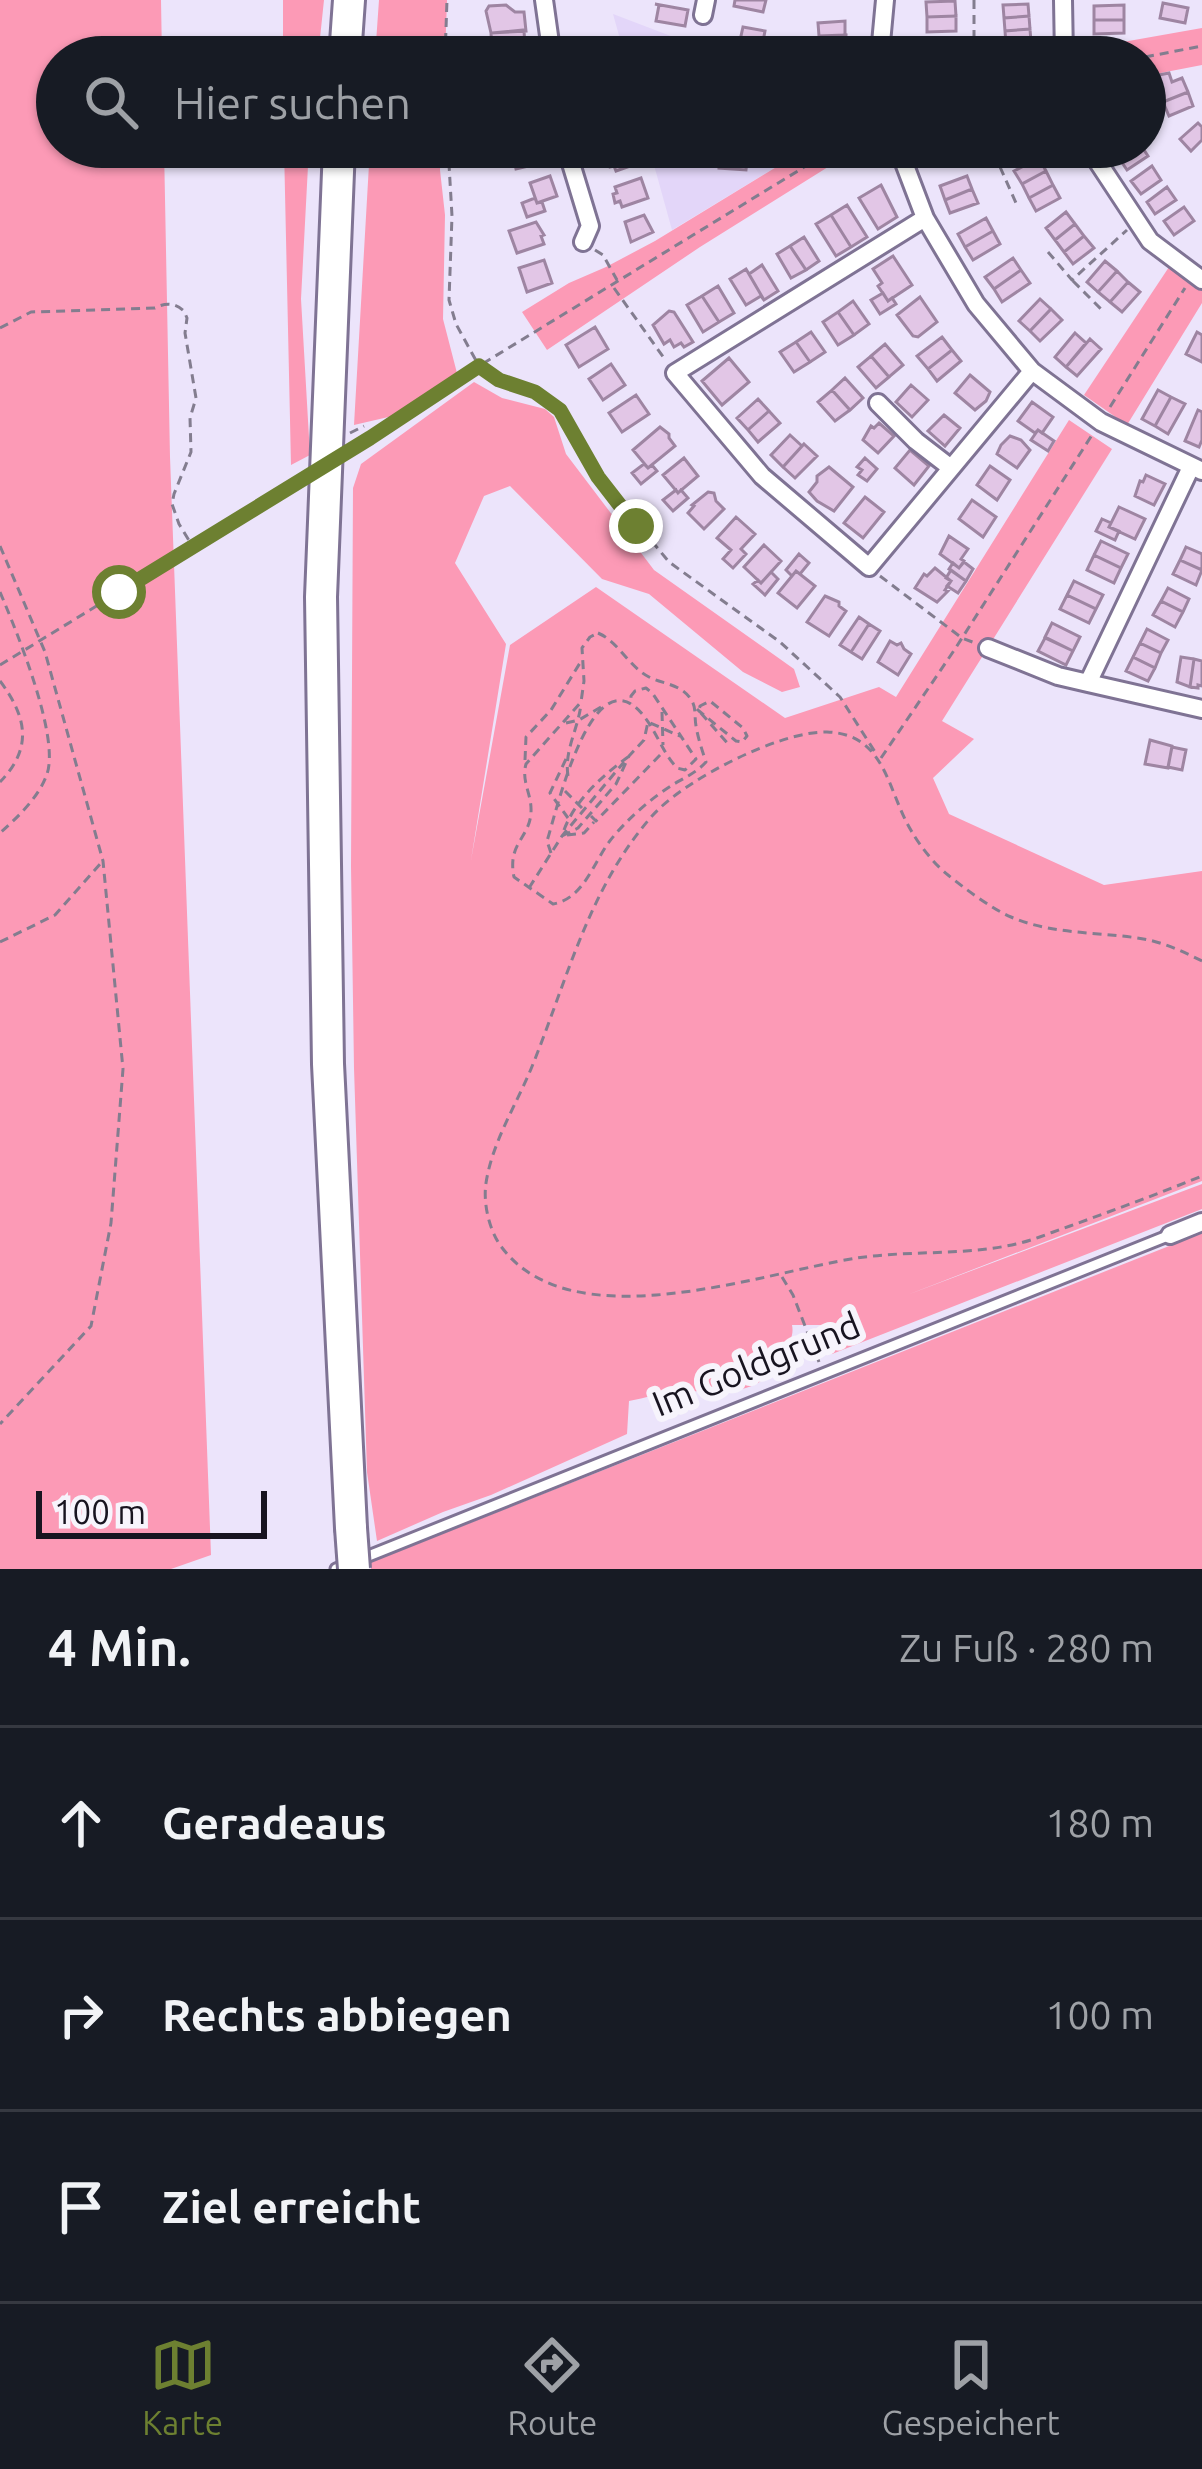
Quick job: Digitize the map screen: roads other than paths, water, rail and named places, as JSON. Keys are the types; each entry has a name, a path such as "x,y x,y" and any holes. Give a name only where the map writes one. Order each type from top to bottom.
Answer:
{"highway":[{"path":"346,36 349,0"},
{"path":"338,168 321,597 328,1064 355,1569"}],"street":[{"path":"544,0 549,36"},
{"path":"882,36 885,0"},
{"path":"1063,0 1064,36"},
{"path":"572,168 590,226 583,242"},
{"path":"906,168 925,218 976,304 1032,371 1101,422 1197,469 1088,683"},
{"path":"1102,168 1150,241 1198,277"},
{"path":"925,218 675,373 762,476 869,567 1032,371"},
{"path":"878,403 951,468"},
{"path":"988,648 1058,676 1202,709"},
{"name":"Im Goldgrund","path":"1170,1235 1202,1222"}],"lane":[{"name":"Im Goldgrund","path":"336,1569 1170,1235"}]}
